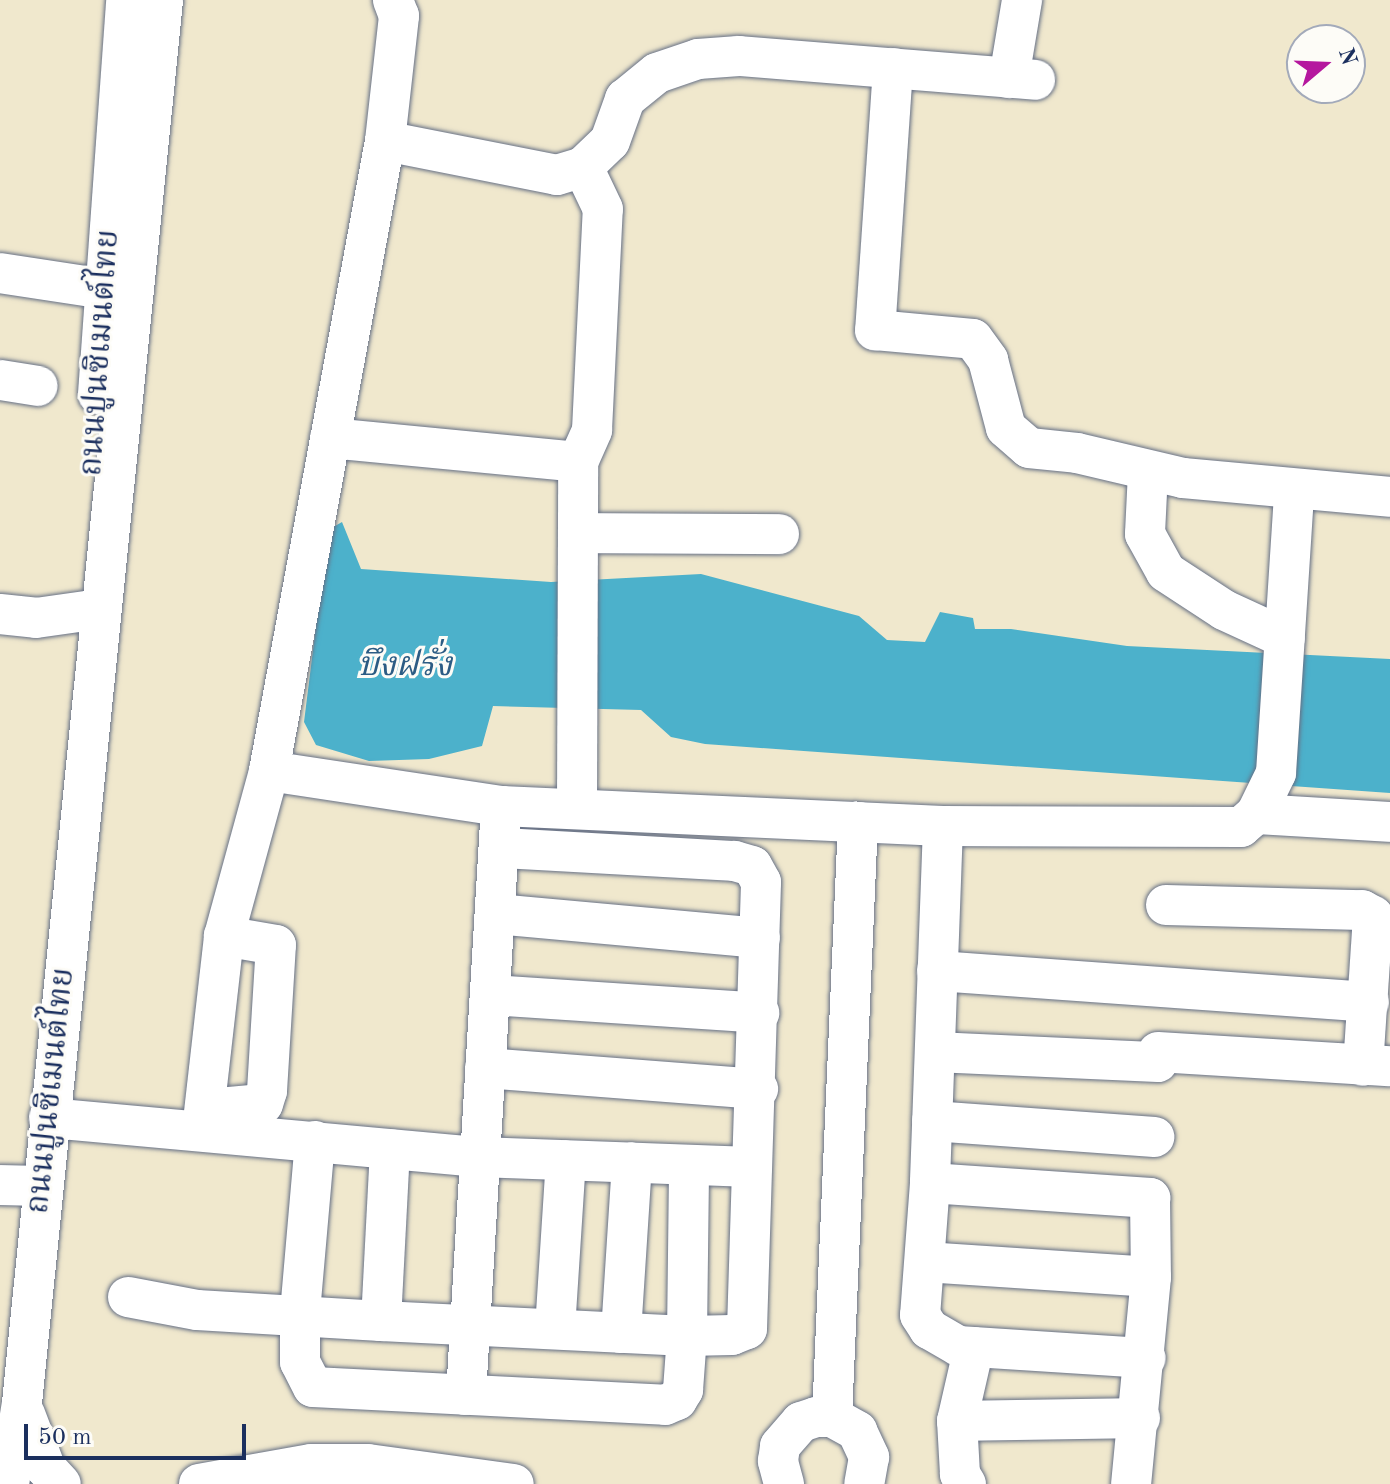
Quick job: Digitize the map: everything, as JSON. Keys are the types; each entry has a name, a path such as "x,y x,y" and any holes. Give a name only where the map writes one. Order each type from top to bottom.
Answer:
{"street":[{"name":"ถนนปูนซิเมนต์ไทย","path":"93,694 86,611 126,0"},
{"name":"ถนนปูนซิเมนต์ไทย","path":"13,1482 163,0"},
{"name":"ถนนปูนซิเมนต์ไทย","path":"93,694 131,565 184,0"},
{"path":"205,1120 224,936 269,771 385,141 399,16 393,0"},
{"path":"385,141 557,175 583,167 610,141 625,99 657,73 698,59 739,56 1022,79 1022,0"},
{"path":"893,68 875,330 973,339 988,360 1006,428 1029,448 1077,453 1148,472 1294,492 1390,497"},
{"path":"577,809 578,462 592,430 603,209 583,167"},
{"path":"0,273 105,289"},
{"path":"330,438 578,462"},
{"path":"1148,472 1145,534 1159,563 1224,610 1285,638"},
{"path":"269,771 501,806 943,826 1241,827 1256,814 1276,773 1294,492"},
{"path":"578,533 779,534"},
{"path":"0,614 36,618 86,611"},
{"path":"466,1395 501,806"},
{"path":"1256,814 1390,822"},
{"path":"832,1417 858,822"},
{"path":"943,826 930,1183 920,1315 944,1340 974,1347 1146,1358"},
{"path":"128,1297 197,1310 381,1321 687,1336 732,1335 747,1329 752,1167 758,1089 761,882 752,866 734,861 500,848"},
{"path":"935,1052 1377,1066 1369,1002 1376,932 1373,916 1362,910 1166,905"},
{"path":"496,914 760,938"},
{"path":"205,1120 263,1104 267,1091 276,945 224,936"},
{"path":"937,971 1369,1002"},
{"path":"491,995 759,1013"},
{"path":"485,1068 758,1089"},
{"path":"49,1118 205,1120 315,1141 478,1157 752,1167"},
{"path":"932,1121 1154,1137"},
{"path":"315,1141 300,1314 300,1362 313,1387 665,1405 677,1400 683,1390 687,1336 689,1165"},
{"path":"381,1321 390,1149"},
{"path":"555,1329 566,1160"},
{"path":"621,1333 632,1162"},
{"path":"930,1183 1150,1198 1151,1277 1146,1358 1131,1484"},
{"path":"0,1185 43,1186"},
{"path":"926,1262 1151,1277"},
{"path":"966,1484 960,1474 957,1421 974,1347"},
{"path":"22,1403 34,1445 61,1484"},
{"path":"784,1484 778,1461 789,1432 816,1417 832,1417 846,1422 865,1443 869,1457 864,1484"},
{"path":"957,1421 1140,1418"},
{"path":"199,1484 311,1464 368,1464 514,1484"}],"water":[{"name":"บึงฝรั่ง","path":"342,522 361,569 551,582 701,574 859,616 887,640 925,642 940,612 973,618 975,629 1011,629 1127,646 1390,659 1390,793 705,744 671,737 641,710 493,706 482,746 429,759 369,761 316,745 304,722 328,530"}]}
